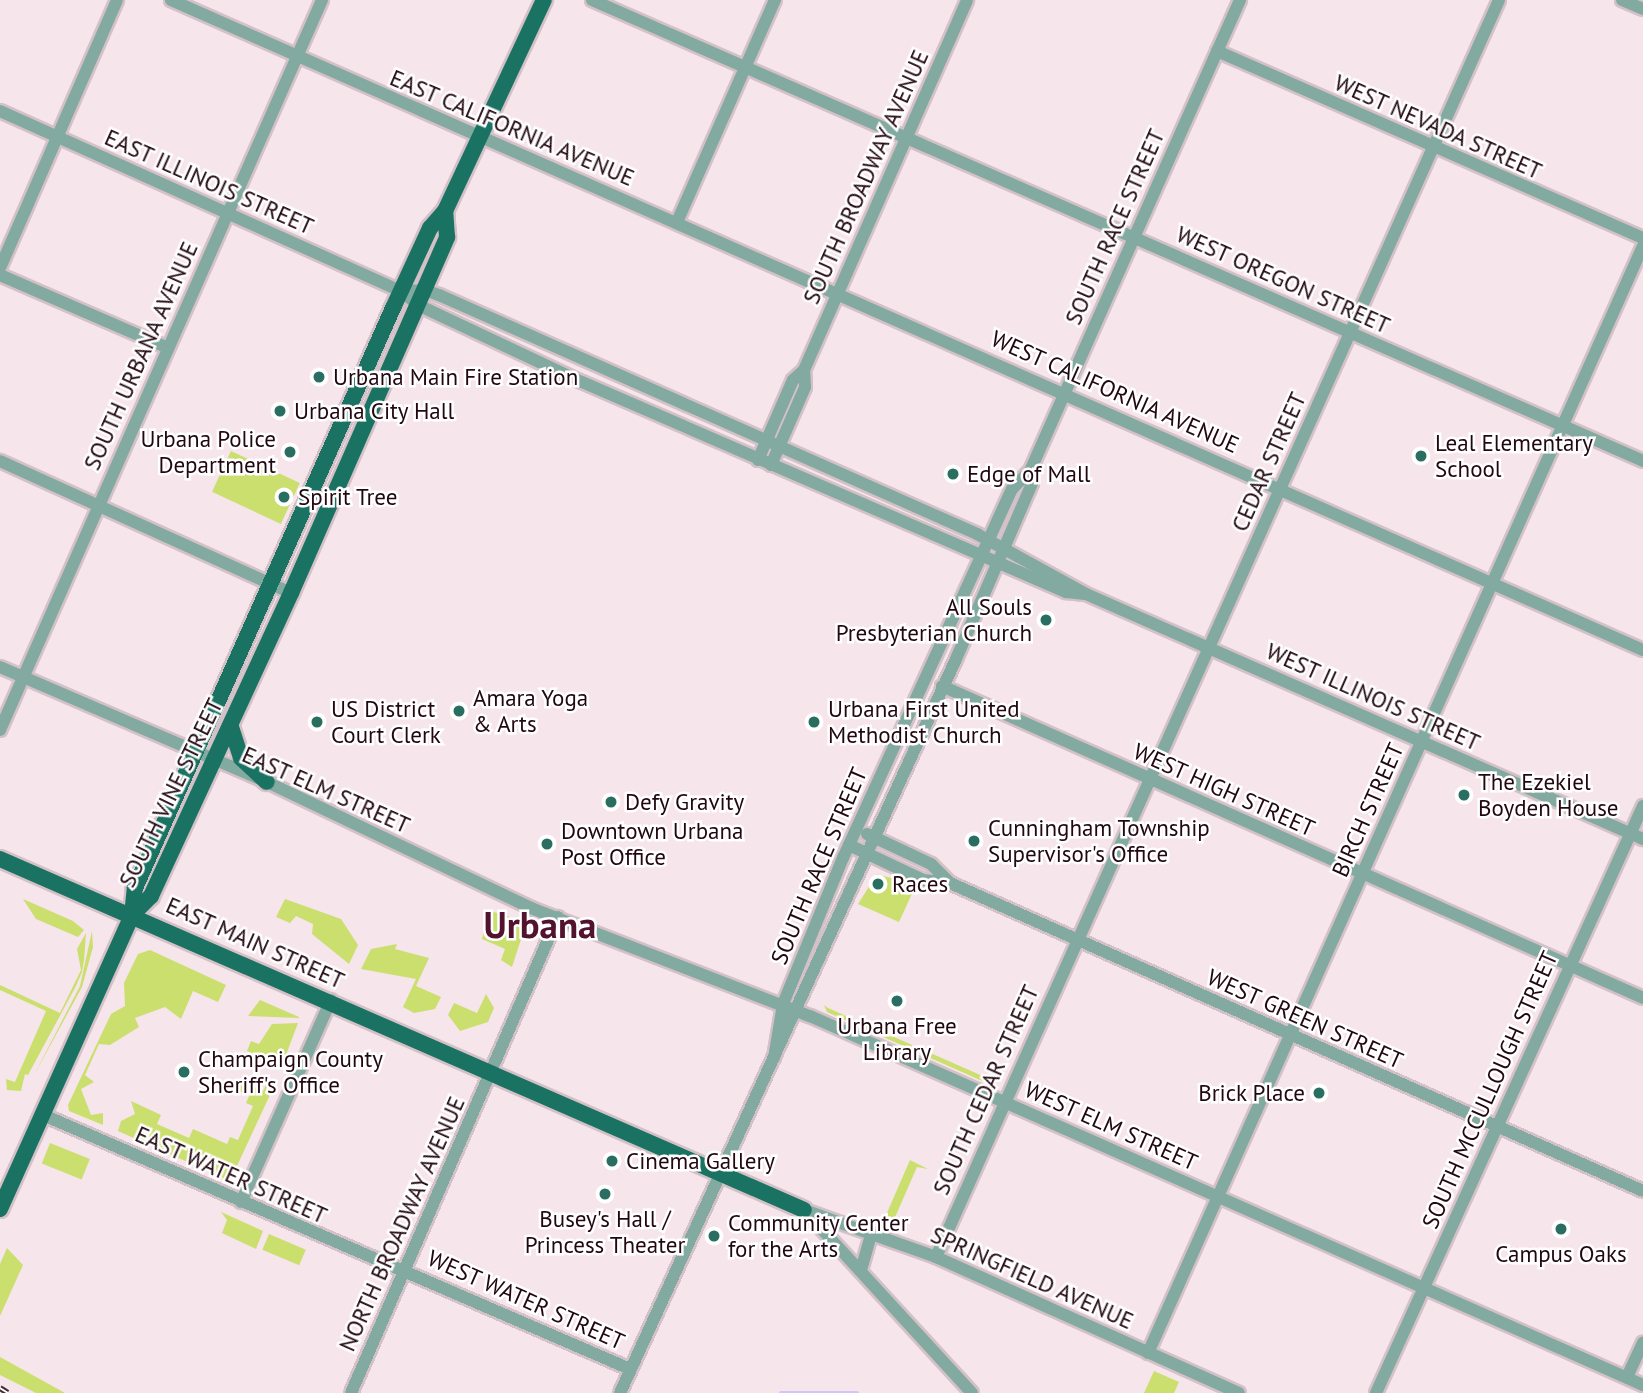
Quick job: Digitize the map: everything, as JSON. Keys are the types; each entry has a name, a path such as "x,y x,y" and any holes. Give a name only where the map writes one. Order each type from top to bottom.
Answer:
{"main road":[{"name":"SOUTH VINE STREET","path":"132,915 135,888 401,291 430,228 446,211 544,0"},
{"name":"SOUTH VINE STREET","path":"132,915 151,896 215,763 291,593 447,237 446,211"},
{"path":"361,380 381,388"},
{"path":"308,501 327,509"},
{"path":"230,727 238,753 267,782"},
{"name":"EAST MAIN STREET","path":"0,859 331,1000 804,1210"},
{"path":"0,1209 132,915"}],"street":[{"path":"0,268 117,0"},
{"name":"EAST CALIFORNIA AVENUE","path":"171,0 478,138 838,292"},
{"name":"SOUTH URBANA AVENUE","path":"0,730 322,0"},
{"name":"WEST OREGON STREET","path":"592,0 1643,461"},
{"path":"677,222 775,0"},
{"name":"SOUTH BROADWAY AVENUE","path":"758,460 793,380 804,370 967,0"},
{"name":"SOUTH RACE STREET","path":"774,1058 783,1004 849,845 1013,489 1030,471 1240,0"},
{"name":"CEDAR STREET","path":"1077,941 1499,0"},
{"path":"1622,0 1643,9"},
{"name":"WEST NEVADA STREET","path":"1217,51 1643,238"},
{"name":"EAST ILLINOIS STREET","path":"0,111 401,291 491,319 779,446"},
{"name":"BIRCH STREET","path":"1148,1353 1643,246"},
{"path":"0,275 169,348"},
{"name":"WEST CALIFORNIA AVENUE","path":"838,292 1643,650"},
{"name":"EAST ILLINOIS STREET","path":"422,297 483,334 771,465"},
{"path":"483,334 491,319"},
{"name":"SOUTH BROADWAY AVENUE","path":"771,465 805,387 804,370"},
{"name":"WEST ILLINOIS STREET","path":"779,446 989,540 1086,594 1643,839"},
{"path":"0,461 291,593"},
{"name":"WEST ILLINOIS STREET","path":"771,465 1066,592 1086,594"},
{"name":"SOUTH RACE STREET","path":"620,1393 798,1011 1032,483 1030,471"},
{"name":"EAST ELM STREET","path":"0,667 195,755 267,782 558,917"},
{"name":"WEST HIGH STREET","path":"942,686 1643,998"},
{"name":"SOUTH MCCULLOUGH STREET","path":"1376,1393 1643,806"},
{"name":"WEST GREEN STREET","path":"857,829 931,864 950,883"},
{"name":"WEST GREEN STREET","path":"849,845 923,880 950,883 1643,1191"},
{"path":"490,1070 558,917"},
{"name":"WEST ELM STREET","path":"558,917 783,1004 1643,1385"},
{"name":"SOUTH CEDAR STREET","path":"936,1257 1003,1101 1077,941"},
{"path":"241,1202 331,1000"},
{"name":"NORTH BROADWAY AVENUE","path":"351,1393 490,1070"},
{"name":"EAST WATER STREET","path":"41,1114 404,1271"},
{"path":"804,1210 972,1393"},
{"name":"SPRINGFIELD AVENUE","path":"804,1210 936,1257 1239,1393"},
{"path":"861,1270 871,1234"},
{"name":"WEST WATER STREET","path":"404,1271 630,1369"},
{"path":"1627,1377 1643,1342"}],"green space":[{"path":"231,451 300,483 281,524 212,492"},
{"path":"877,874 916,885 899,922 858,904"},
{"path":"23,899 73,921 84,930 78,937 36,919"},
{"path":"285,899 341,919 358,945 349,964 312,934 313,924 296,916 290,923 276,917"},
{"path":"490,911 508,916 524,930 512,967 501,960 505,949 482,939"},
{"path":"92,931 93,947 82,987 33,1077 80,986"},
{"path":"86,933 82,972 76,986 28,1075 25,1074 21,1091 7,1090 6,1079 15,1082 46,1011 0,990 0,985 60,1013 81,970 77,949"},
{"path":"397,944 395,949 429,958 416,986 441,997 435,1009 414,1013 403,1007 416,979 361,969 371,949"},
{"path":"150,950 226,985 218,1002 193,991 181,1019 165,1007 135,1018 139,1027 110,1045 99,1044 85,1075 94,1082 81,1089 91,1115 103,1113 103,1125 69,1111 68,1105 111,1014 125,1006 124,983 138,954"},
{"path":"486,994 494,1008 488,1022 460,1031 448,1015 454,1003 477,1013"},
{"path":"260,1000 299,1017 299,1018 248,1016"},
{"path":"824,1005 994,1081 989,1084 827,1012"},
{"path":"298,1023 281,1068 247,1051 251,1041 259,1044 272,1024"},
{"path":"235,1078 263,1091 269,1079 276,1082 230,1181 118,1131 121,1121 135,1114 131,1101 161,1115 157,1124 189,1138 193,1129 227,1144 230,1137 238,1140 253,1106 246,1103 249,1096 231,1087"},
{"path":"50,1143 90,1159 82,1180 42,1163"},
{"path":"910,1160 928,1169 917,1167 893,1222 901,1230 883,1222"},
{"path":"221,1212 263,1231 256,1249 222,1233 227,1220"},
{"path":"269,1234 306,1250 299,1265 262,1250"},
{"path":"7,1248 23,1265 0,1316 0,1264"},
{"path":"0,1357 65,1393 36,1393 0,1375"},
{"path":"1154,1371 1179,1382 1174,1393 1144,1393"}],"waterway":[{"path":"781,1393 857,1393"}],"railway":[{"path":"0,1388 8,1393"}],"place":[{"name":"Urbana Main Fire Station","path":"319,377"},
{"name":"Urbana City Hall","path":"280,411"},
{"name":"Urbana Police Department","path":"290,452"},
{"name":"Leal Elementary School","path":"1421,456"},
{"name":"Edge of Mall","path":"953,474"},
{"name":"Spirit Tree","path":"284,497"},
{"name":"All Souls Presbyterian Church","path":"1046,620"},
{"name":"Amara Yoga & Arts","path":"459,711"},
{"name":"US District Court Clerk","path":"317,722"},
{"name":"Urbana First United Methodist Church","path":"814,722"},
{"name":"The Ezekiel Boyden House","path":"1464,795"},
{"name":"Defy Gravity","path":"611,802"},
{"name":"Cunningham Township Supervisor's Office","path":"974,841"},
{"name":"Downtown Urbana Post Office","path":"547,844"},
{"name":"Races","path":"878,884"},
{"name":"Urbana Free Library","path":"897,1001"},
{"name":"Champaign County Sheriff's Office","path":"184,1072"},
{"name":"Brick Place","path":"1319,1093"},
{"name":"Cinema Gallery","path":"612,1161"},
{"name":"Busey's Hall / Princess Theater","path":"605,1194"},
{"name":"Campus Oaks","path":"1561,1229"},
{"name":"Community Center for the Arts","path":"714,1236"}],"district":[{"name":"Urbana","path":"540,924"}]}
